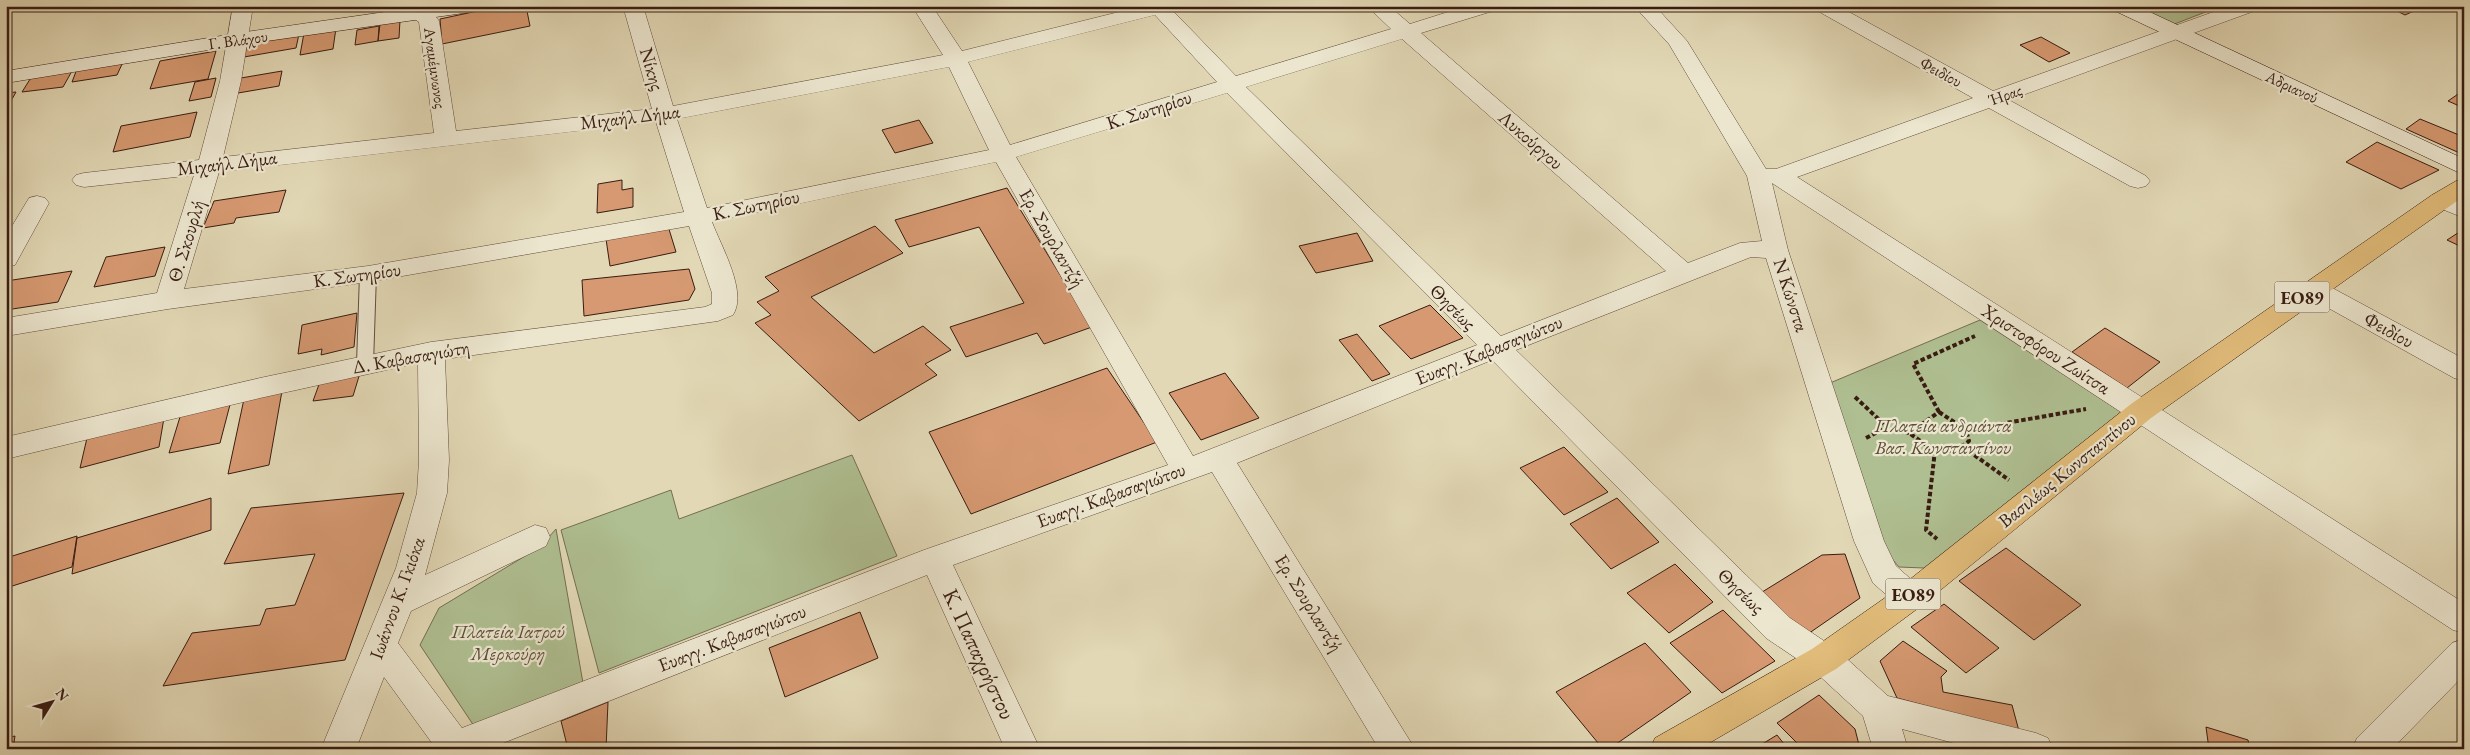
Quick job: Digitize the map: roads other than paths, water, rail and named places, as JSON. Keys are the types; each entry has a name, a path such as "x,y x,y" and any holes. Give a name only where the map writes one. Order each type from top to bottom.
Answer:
{"main road":[{"name":"Βασιλέως Κωνσταντίνου","path":"1666,749 1824,659 1910,597 2133,418 2440,200 2464,186"}],"street":[{"name":"Θ. Σκουρλή","path":"168,300 209,165 239,39 243,6"},
{"name":"Γ. Βλάχου","path":"6,77 419,10 471,6"},
{"name":"Νίκης","path":"633,6 698,217"},
{"name":"Ερ. Σουρλαντζή","path":"922,6 956,59 1003,154 1185,468"},
{"name":"Λυκούργου","path":"1378,6 1684,273"},
{"name":"Κ. Σωτηρίου","path":"6,327 168,300 368,274 698,217 1031,148 1231,84 1489,6"},
{"name":"Ν Κώνστα","path":"1644,6 1677,42 1769,176 1776,250 1869,541 1884,574 1910,597"},
{"name":"Φειδίου","path":"1823,6 2138,181"},
{"name":"Αδριανού","path":"2120,6 2464,168"},
{"name":"Ήρας","path":"1769,176 1992,100 2250,6"},
{"name":"Μιχαήλ Δήμα","path":"84,180 446,137 666,114 956,59 1161,7"},
{"name":"Θησέως","path":"1161,7 1231,84 1778,628 1824,659 1878,708"},
{"name":"Αγαμέμνωνος","path":"419,10 430,21 446,137"},
{"name":"Χριστοφόρου Ζωίτσα","path":"1769,176 1994,314 2133,418 2464,620"},
{"path":"2440,200 2464,211"},
{"path":"6,259 37,203"},
{"name":"Δ. Καβασαγιώτη","path":"8,453 365,364 431,351 709,315 724,309 727,298 698,217"},
{"name":"Ευαγγ. Καβασαγιώτου","path":"451,747 935,560 1185,468 1219,458 1684,273 1750,249 1776,250"},
{"name":"Φειδίου","path":"2314,289 2464,371"},
{"name":"Ιωάννου Κ. Γκιόκα","path":"338,749 412,568 432,493 434,460 431,351"},
{"name":"Ερ. Σουρλαντζή","path":"1219,458 1398,749"},
{"path":"398,602 535,538"},
{"name":"Κ. Παπαχρήστου","path":"935,560 1023,749"},
{"path":"380,645 451,747"},
{"path":"2369,749 2464,653"},
{"path":"1878,708 1891,749"},
{"path":"1878,708 2036,749"}],"lane":[{"path":"365,364 368,274"}],"park label":[{"name":"Πλατεία ανδριάντα Βασ. Κωνσταντίνου","path":"1943,436"},
{"name":"Πλατεία Ιατρού Μερκούρη","path":"508,642"}]}
